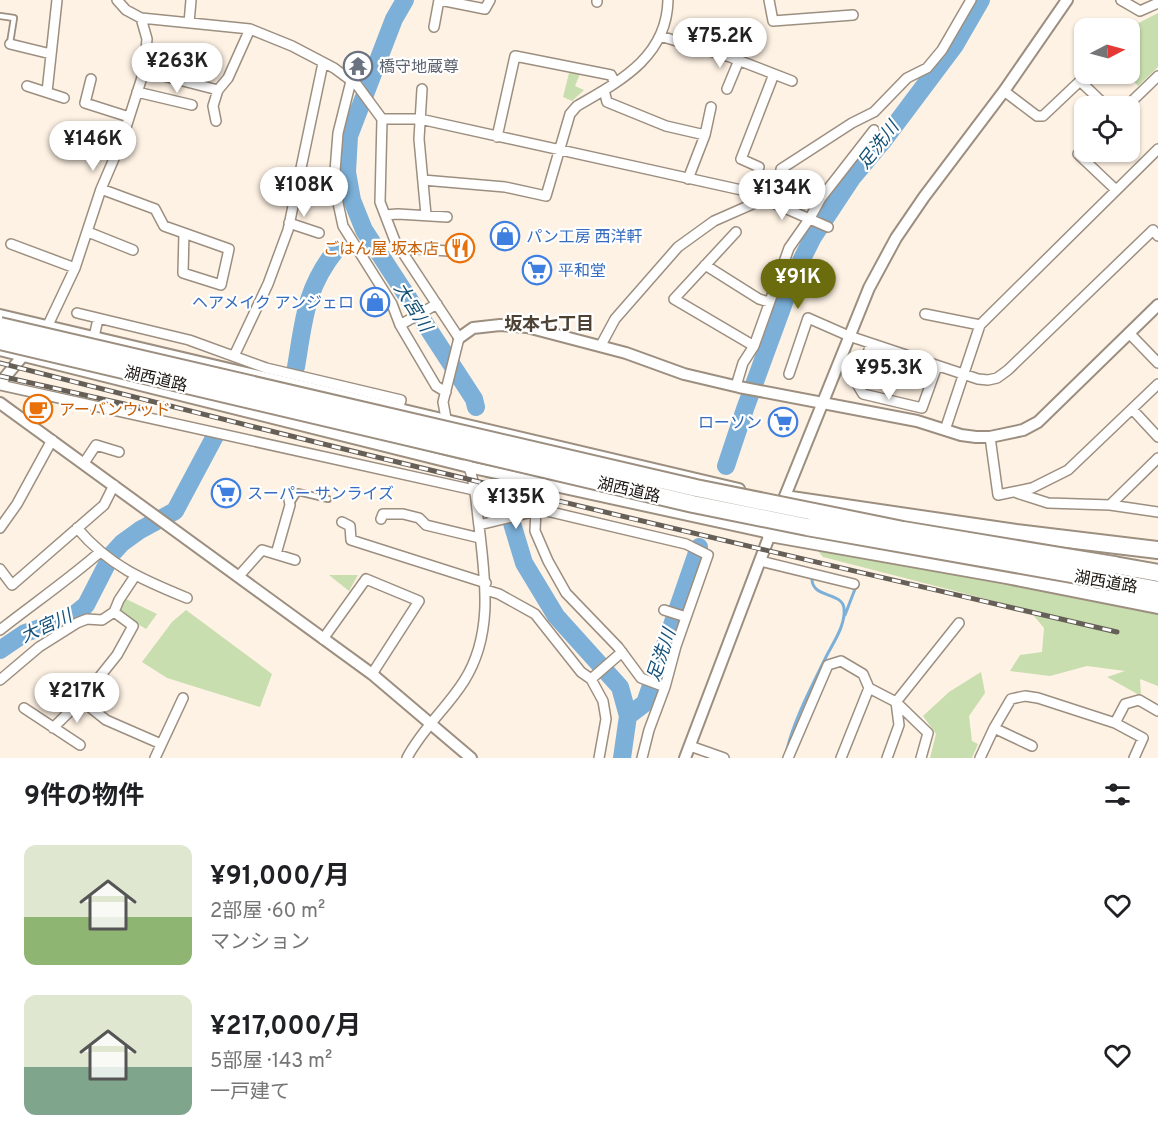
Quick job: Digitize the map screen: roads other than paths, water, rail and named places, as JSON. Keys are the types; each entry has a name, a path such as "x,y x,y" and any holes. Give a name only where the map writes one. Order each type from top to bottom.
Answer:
{"highway":[{"name":"湖西道路","path":"0,326 696,488 1112,573 1158,590"},
{"name":"湖西道路","path":"0,341 693,504 807,528 1112,573 1158,573"},
{"path":"784,499 1016,533 1158,550"},
{"path":"770,533 996,573 1158,605"}],"street":[{"path":"46,92 57,0"},
{"path":"117,0 126,10 141,18 250,29 292,46 354,83 382,119 380,202 395,241 437,304 458,341"},
{"path":"189,23 191,0"},
{"path":"434,27 440,0 485,9 490,0"},
{"path":"423,180 506,187 546,196 570,114 577,106 634,71 648,57 660,36 668,9 668,0"},
{"path":"769,0 772,21 853,15"},
{"path":"780,184 781,169 852,123 874,112 907,78 927,68 942,50 971,0"},
{"path":"685,758 770,533 869,288 896,238 924,197 1004,91 1067,0"},
{"path":"1121,0 1140,11 1158,3"},
{"path":"141,18 147,39 144,71 122,140 101,189 75,268 48,325 0,384 475,492 532,511 686,544 708,555 676,646 642,758"},
{"path":"216,121 213,106 218,90 228,78 250,29"},
{"path":"660,36 739,60 792,81"},
{"path":"10,44 51,54"},
{"path":"497,137 515,56 611,75 615,83"},
{"path":"727,89 739,60"},
{"path":"234,357 268,284 289,223 323,63"},
{"path":"144,71 218,90"},
{"path":"759,167 741,159 774,74"},
{"path":"1137,96 1158,76"},
{"path":"91,79 85,103 129,117"},
{"path":"1004,91 1037,116 1043,116 1080,81 1096,96"},
{"path":"354,83 338,133 335,171 343,226 392,304 400,325 436,386 446,391"},
{"path":"27,86 64,98"},
{"path":"422,89 420,119 426,215"},
{"path":"604,90 607,102 666,126 705,135"},
{"path":"137,92 192,105"},
{"path":"688,179 705,135 711,107"},
{"path":"382,119 420,119 746,191 828,227"},
{"path":"737,387 743,363 754,346 789,248 812,219 821,198 873,130"},
{"path":"945,430 980,325 1158,149"},
{"path":"1086,162 1116,190"},
{"path":"601,345 615,319 678,247 714,221 764,199 780,184 791,182 821,198"},
{"path":"101,189 155,209 164,226 184,233 229,249 220,285 183,273 184,233"},
{"path":"385,215 447,217"},
{"path":"289,223 319,233"},
{"path":"789,374 808,318 849,336 963,375 988,380 998,378 1153,230 1158,236"},
{"path":"88,232 133,250"},
{"path":"736,232 674,299 754,346"},
{"path":"11,244 75,268"},
{"path":"401,248 449,251"},
{"path":"705,265 759,299 769,302"},
{"path":"400,325 437,304"},
{"path":"407,758 413,746 465,681 477,653 484,628 486,587 475,492 469,467 446,421 443,402 458,341 473,328 500,325 527,327 601,345 684,374 737,387 917,421 976,437 1023,430 1038,422 1158,305"},
{"path":"77,313 189,340 234,357 264,372"},
{"path":"0,314 94,337 264,372 446,421 784,499"},
{"path":"925,314 980,325"},
{"path":"94,337 98,319"},
{"path":"1129,333 1158,363"},
{"path":"871,344 857,384 863,394 922,408 937,366"},
{"path":"0,350 469,467 770,533"},
{"path":"990,436 998,495 1014,493 1044,483 1068,470 1158,384"},
{"path":"0,403 372,674 471,758"},
{"path":"1132,409 1158,437"},
{"path":"0,528 17,504 52,440"},
{"path":"84,463 96,445 119,452"},
{"path":"1110,505 1158,458"},
{"path":"0,569 12,585 104,505 114,485"},
{"path":"1014,493 1048,503 1110,505 1158,512"},
{"path":"276,554 290,505 288,494"},
{"path":"478,525 497,522 532,511"},
{"path":"532,511 535,531 566,593 622,653 641,678 665,686"},
{"path":"381,519 383,514 403,514 419,518 426,525 480,538"},
{"path":"342,522 350,526 351,540 486,587 535,614 581,672 592,679 603,701 606,718 599,758"},
{"path":"77,528 100,552 135,576 187,598"},
{"path":"238,577 262,550 295,560"},
{"path":"0,630 55,586 70,582 100,552"},
{"path":"760,561 854,584"},
{"path":"0,680 39,647 77,623 87,619 102,620 114,612 135,576"},
{"path":"323,639 366,579 419,601 372,674"},
{"path":"664,610 686,617"},
{"path":"53,728 81,700 117,655 133,626 114,612"},
{"path":"887,758 899,725 896,702 959,623"},
{"path":"592,679 622,653"},
{"path":"788,758 828,665 841,661 863,674 869,688 896,702 928,733 921,758"},
{"path":"842,758 869,688"},
{"path":"980,758 1011,699 1025,696 1038,698 1114,723 1143,738 1134,758"},
{"path":"155,758 183,698"},
{"path":"81,700 106,720 161,744"},
{"path":"1114,723 1125,704 1139,700 1158,711"},
{"path":"24,708 80,745"},
{"path":"994,728 1032,746"},
{"path":"690,746 724,758"}],"lane":[{"path":"0,16 14,18 10,44"},
{"path":"290,505 298,492 328,499"}],"waterway":[{"name":"大宮川","path":"405,0 394,19 349,136 347,172 352,200 364,230 474,399 476,407"},
{"name":"足洗川","path":"726,466 796,271 813,237 852,178 883,141 955,45 981,0"},
{"name":"大宮川","path":"296,367 307,306 318,278 336,250"},
{"name":"大宮川","path":"111,555 122,543 140,530 175,511 215,436"},
{"name":"大宮川","path":"508,510 524,563 556,616 620,687 628,716"},
{"name":"足洗川","path":"622,758 628,716 645,703 699,547"},
{"name":"大宮川","path":"0,650 25,633 70,618 86,605 106,566"},
{"path":"787,749 814,681 838,635 844,615 842,603 817,590 812,580"},
{"path":"845,615 855,589"}],"railway":[{"path":"0,363 558,501 1117,632"},
{"path":"0,376 142,408"}],"place":[{"name":"橋守地蔵尊","path":"358,66"},
{"name":"パン工房 西洋軒","path":"505,236"},
{"name":"ごはん屋 坂本店","path":"460,248"},
{"name":"平和堂","path":"537,270"},
{"name":"ヘアメイク アンジェロ","path":"375,302"},
{"name":"アーバンウッド","path":"38,409"},
{"name":"ローソン","path":"783,422"},
{"name":"スーパー サンライズ","path":"226,493"}],"district":[{"name":"坂本七丁目","path":"549,324"}]}
